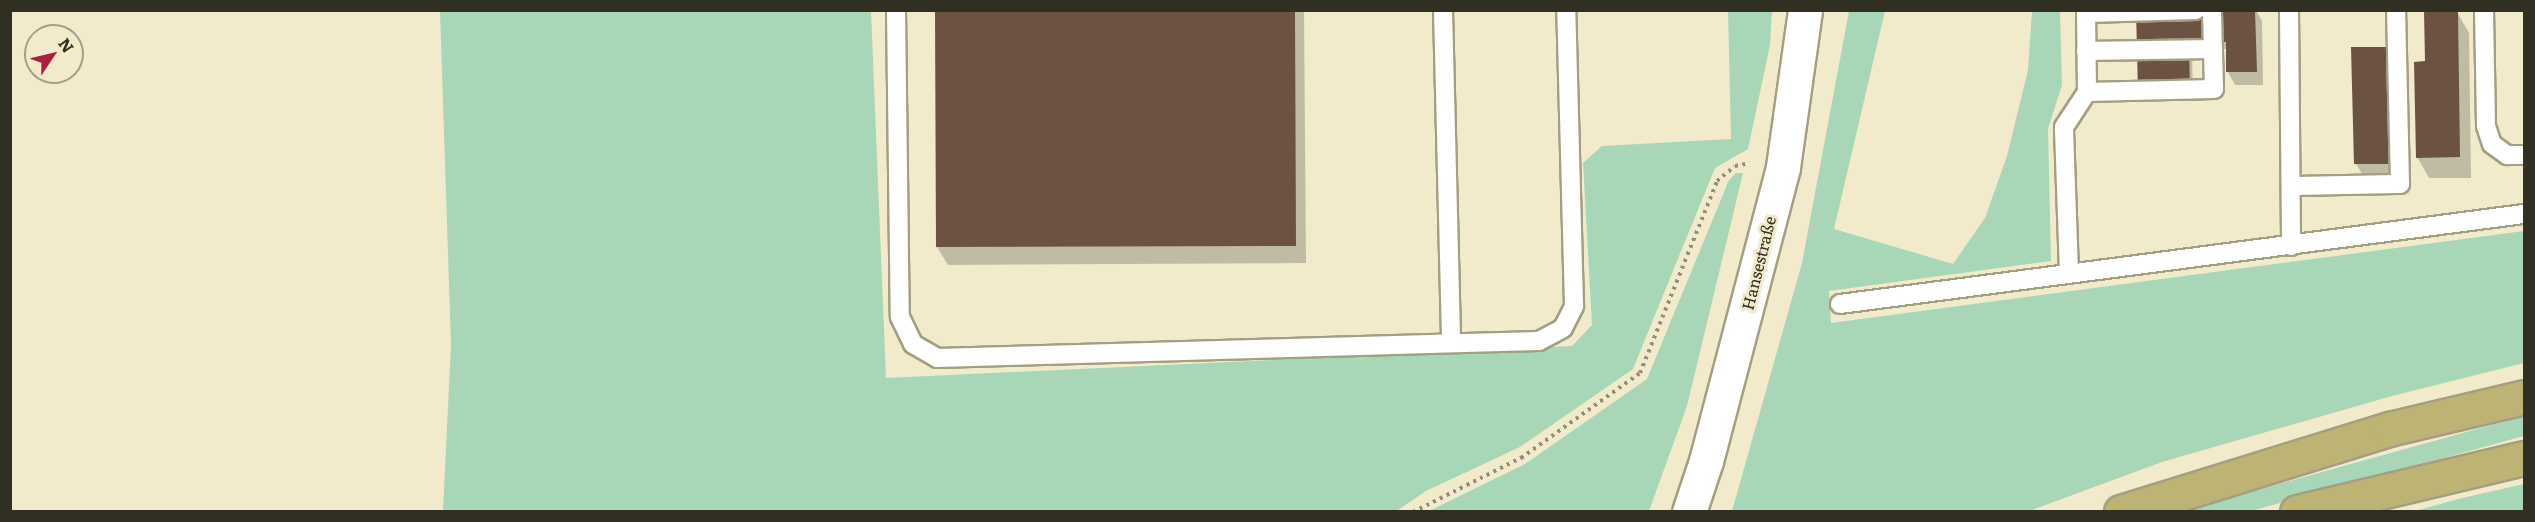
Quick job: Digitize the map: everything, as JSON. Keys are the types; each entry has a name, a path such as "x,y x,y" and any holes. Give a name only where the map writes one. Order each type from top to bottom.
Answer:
{"highway":[{"path":"2121,512 2389,429 2524,397"},
{"path":"2296,512 2328,508 2524,458"}],"street":[{"name":"Hansestraße","path":"1689,512 1709,450 1783,167 1805,10"}],"lane":[{"path":"896,10 900,317 913,344 937,358 1450,341 1539,341 1563,328 1574,306 1566,10"},
{"path":"1443,10 1450,341"},
{"path":"2069,273 2064,128 2087,92 2086,11 2196,10"},
{"path":"2087,92 2214,89 2212,10"},
{"path":"2289,10 2291,246"},
{"path":"2291,186 2400,184 2396,10"},
{"path":"2484,10 2486,126 2492,144 2507,155 2524,155"},
{"path":"2086,51 2213,49"},
{"path":"1840,304 2524,214"}],"path":[{"path":"1413,512 1521,458 1640,374 1717,181 1735,166 1750,163"}],"green space":[{"path":"440,11 871,11 886,378 1572,346 1592,325 1583,163 1602,146 1731,139 1728,11 1772,11 1770,45 1748,149 1715,168 1633,369 1520,447 1426,491 1395,512 443,511 451,345"},
{"path":"1849,11 1885,11 1834,229 1953,264 1985,218 2007,156 2028,70 2032,11 2060,11 2062,85 2048,129 2051,261 1829,291 1831,323 2524,231 2524,363 2392,396 2162,462 2029,511 1732,511 1802,263"},
{"path":"1736,173 1743,173 1687,406 1649,511 1429,511 1525,464 1647,379 1729,180"},
{"path":"2524,416 2524,436 2251,511 2178,512"},
{"path":"2524,484 2524,511 2415,511 2462,498"}],"building":[{"path":"935,10 1295,10 1296,246 936,247"},
{"path":"2136,10 2255,10 2257,72 2226,72 2226,42 2189,43 2190,91 2138,92"},
{"path":"2424,11 2458,11 2460,157 2416,158 2414,62 2425,61"},
{"path":"2351,47 2392,47 2395,164 2354,164"}]}
